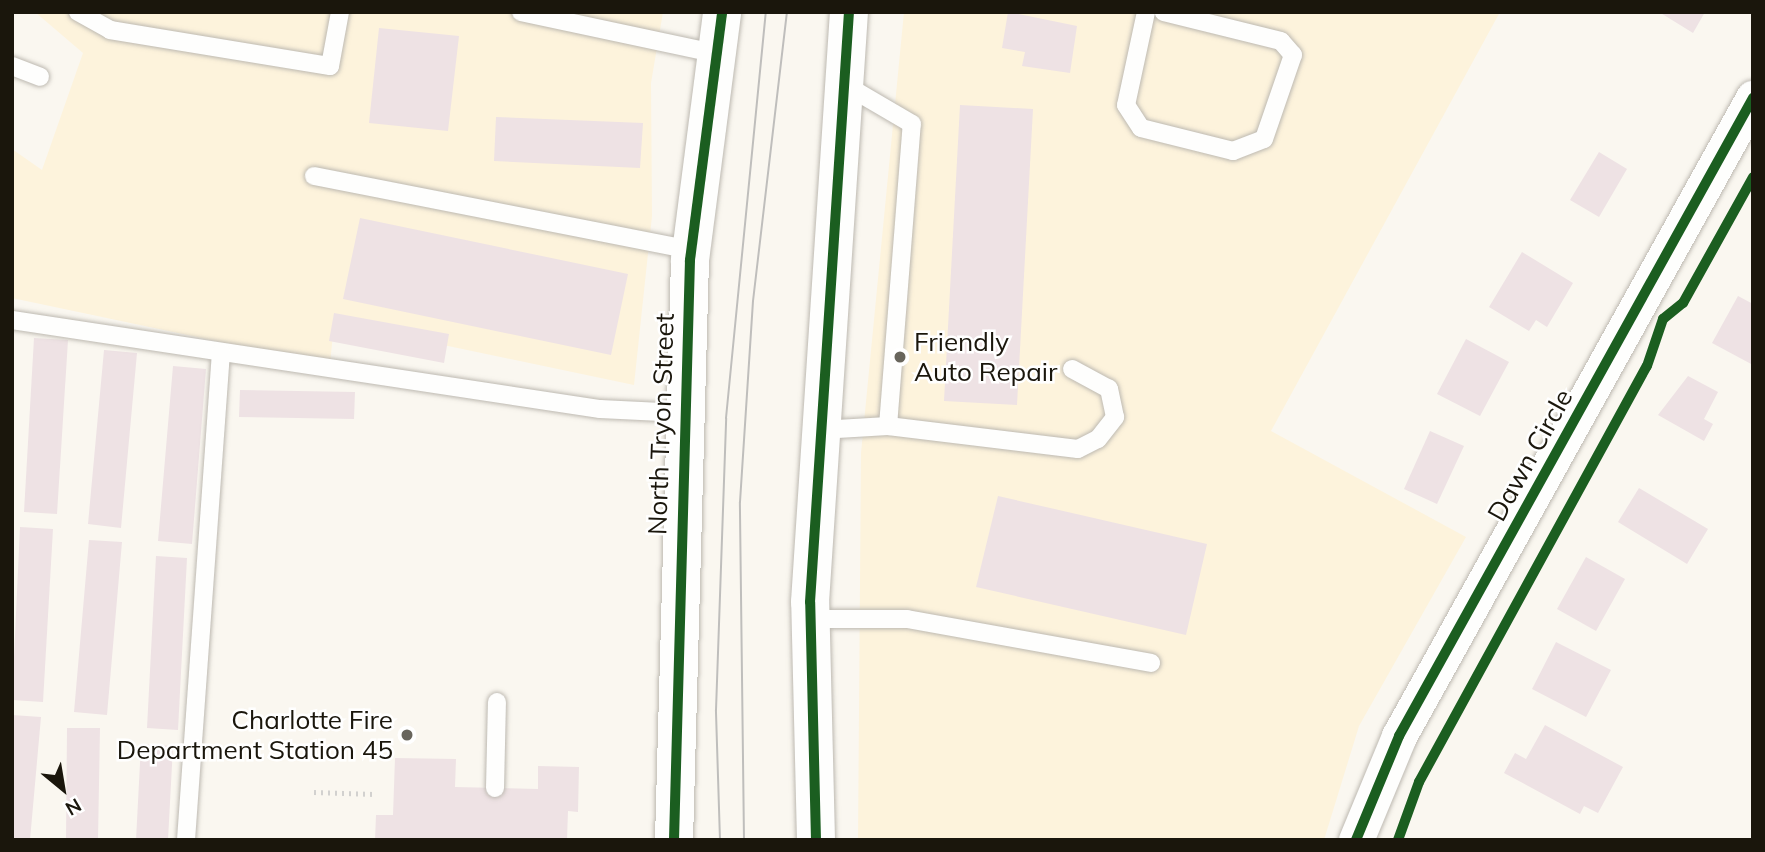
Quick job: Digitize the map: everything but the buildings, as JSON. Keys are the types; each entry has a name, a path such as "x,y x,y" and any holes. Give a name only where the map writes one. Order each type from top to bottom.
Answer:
{"main road":[{"name":"North Tryon Street","path":"674,840 682,413 691,250 714,53 722,12"},
{"path":"816,840 810,619 841,82 849,12"}],"street":[{"name":"Dawn Circle","path":"1356,840 1399,736 1753,98"}],"lane":[{"path":"78,12 110,30 330,66 340,12"},
{"path":"521,12 714,53"},
{"path":"1146,12 1126,105 1141,128 1233,151 1264,139 1293,55 1281,41 1164,12"},
{"path":"12,66 40,77"},
{"path":"841,82 912,124 887,426"},
{"path":"314,176 691,250"},
{"path":"12,320 600,409 682,413"},
{"path":"186,840 221,352"},
{"path":"820,430 887,426 1078,449 1098,439 1115,417 1108,389 1072,369"},
{"path":"810,619 907,619 1152,663"},
{"path":"495,788 497,702"}],"path":[{"path":"314,792 374,794"}],"shaded area":[{"path":"35,12 663,12 651,83 652,216 634,385 334,322 330,365 12,298 12,149 42,170 83,53"},
{"path":"904,12 1500,12 1271,431 1466,537 1359,726 1324,840 858,840 861,453"}],"tram line":[{"path":"720,840 716,710 726,418 766,12"},
{"path":"744,840 740,502 753,301 787,12"}],"cycle path":[{"path":"674,840 690,260 722,12"},
{"path":"816,840 810,602 849,12"},
{"path":"1356,840 1399,736 1753,98"},
{"path":"1398,840 1419,782 1647,366 1663,319 1683,303 1753,177"}],"place":[{"name":"Friendly Auto Repair","path":"900,357"},
{"name":"Charlotte Fire Department Station 45","path":"407,735"}]}
